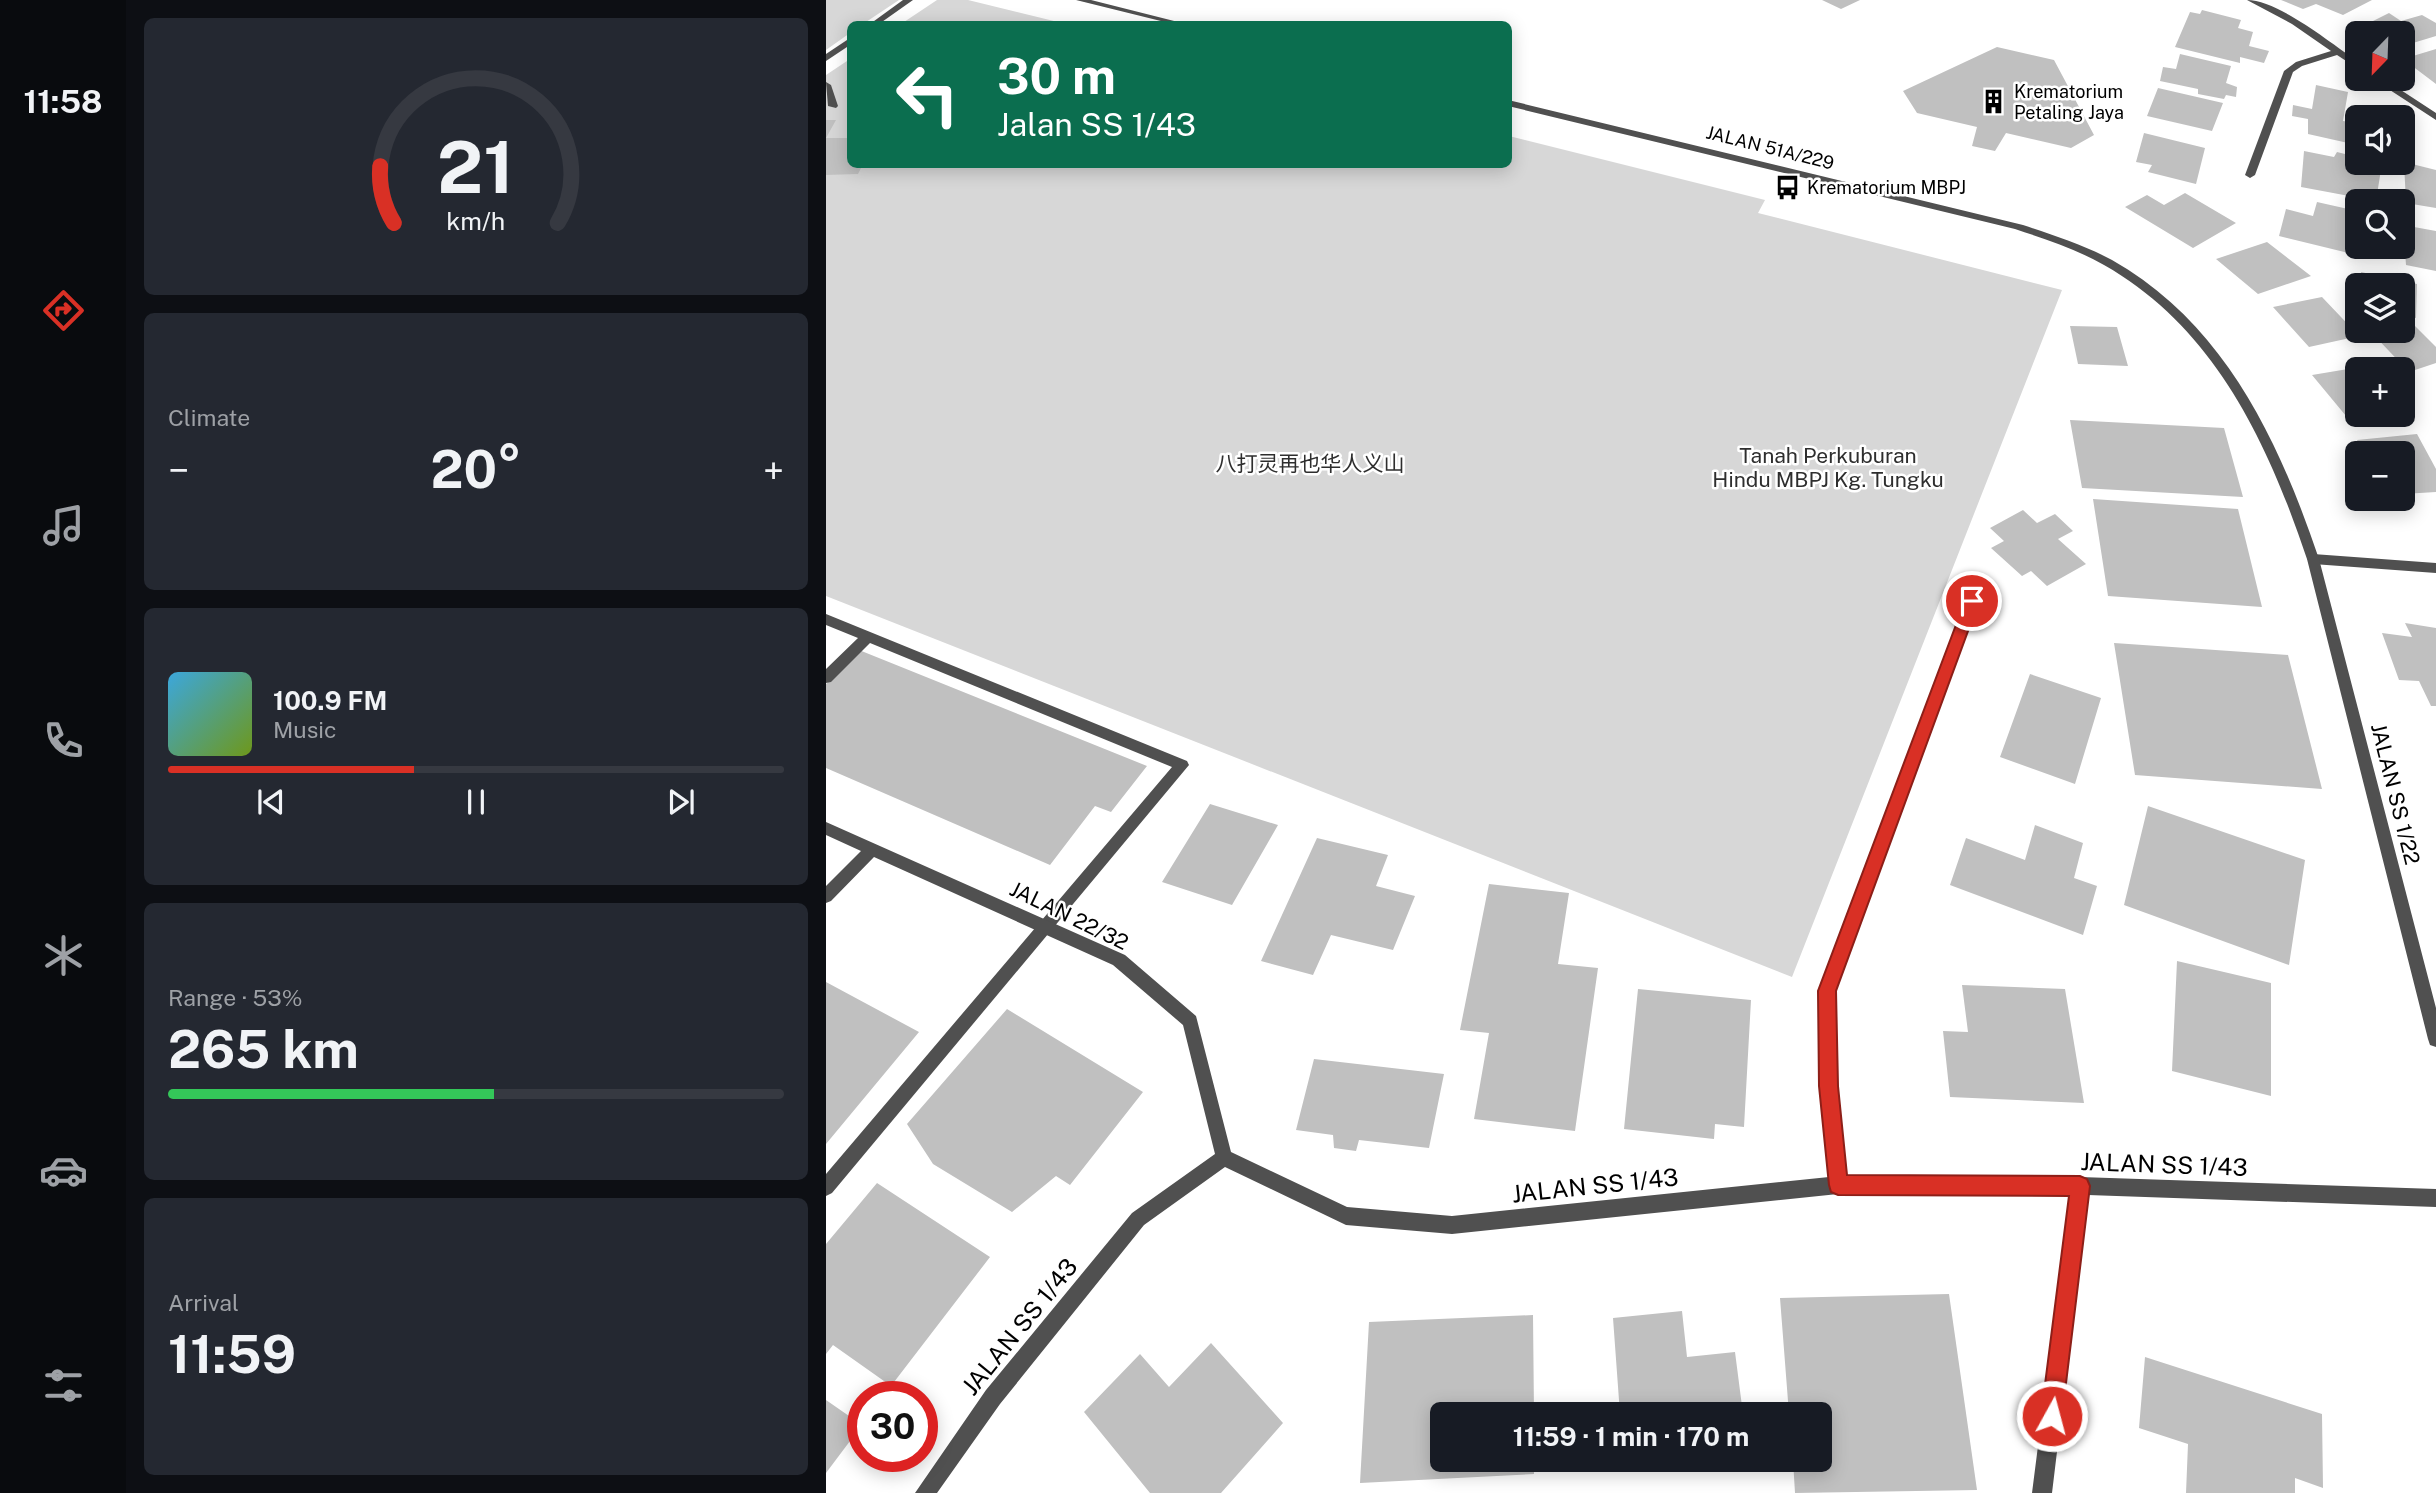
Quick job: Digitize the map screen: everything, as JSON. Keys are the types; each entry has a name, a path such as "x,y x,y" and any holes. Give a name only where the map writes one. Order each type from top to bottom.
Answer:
{"street":[{"path":"878,21 909,0"},
{"path":"1080,0 1169,21"},
{"path":"2251,0 2295,22 2345,57"},
{"path":"826,58 847,43"},
{"path":"2250,176 2288,71 2299,64 2337,52"},
{"path":"826,85 833,106"},
{"path":"2396,91 2436,117"},
{"name":"JALAN 51A/229","path":"1512,104 2020,228 2108,262 2152,293 2193,330 2228,373 2264,433 2292,494 2313,559"},
{"path":"2313,559 2436,568"},
{"name":"JALAN SS 1/22","path":"2313,559 2436,1040"},
{"path":"1838,1185 1829,1086 1827,991 1972,601"},
{"path":"826,619 1182,765 826,1187"},
{"path":"826,678 868,636"},
{"name":"JALAN 22/32","path":"826,828 1119,960 1190,1021 1224,1158"},
{"path":"826,896 872,849"},
{"name":"JALAN SS 1/43","path":"925,1493 993,1397 1138,1219 1224,1158 1346,1216 1452,1226 1838,1185 2080,1186 2436,1198"},
{"path":"2042,1493 2080,1186"}],"green space":[{"path":"826,0 899,0 868,21 847,21 847,35 826,50"},
{"path":"937,0 968,0 1054,21 906,21"},
{"name":"八打灵再也华人义山","path":"847,61 847,168 1512,168 1512,137 1765,200 1758,213 2062,290 1792,977 826,596 826,75"}],"building":[{"path":"1822,0 1860,0 1841,9"},
{"path":"2281,0 2372,0 2343,15 2316,4 2303,9"},
{"path":"2202,10 2241,20 2238,28 2253,32 2249,46 2269,51 2264,63 2240,57 2240,63 2175,47 2190,12 2200,14"},
{"path":"2389,13 2401,21 2373,21"},
{"path":"2422,15 2436,23 2436,36 2415,42 2415,21 2401,21"},
{"name":"Krematorium Petaling Jaya","path":"1997,47 2054,60 2094,135 2071,148 2006,133 1995,151 1972,146 1977,127 1917,113 1903,91"},
{"path":"2436,49 2436,84 2415,68 2415,55"},
{"path":"2180,54 2231,66 2226,83 2237,87 2236,97 2226,95 2224,99 2198,94 2198,89 2160,81 2163,67 2176,69"},
{"path":"2316,85 2348,92 2343,121 2345,142 2308,134 2308,119 2292,116 2293,105 2312,109"},
{"path":"2158,88 2223,103 2212,131 2147,116"},
{"path":"826,120 836,120 826,138"},
{"path":"2144,133 2205,148 2196,184 2148,172 2152,165 2136,162"},
{"path":"826,138 847,138 847,168 861,168 858,174 826,175"},
{"path":"2304,151 2334,157 2337,152 2345,154 2345,175 2380,175 2378,189 2345,189 2345,195 2301,187"},
{"path":"2415,165 2436,170 2436,208 2415,204 2415,189 2405,189 2405,175 2415,175"},
{"path":"2185,193 2236,223 2193,248 2125,207 2147,195 2164,205"},
{"path":"2317,202 2345,208 2345,252 2279,236 2286,209 2313,216"},
{"path":"2415,227 2436,231 2436,271 2406,265 2406,259 2415,259"},
{"path":"2267,242 2311,276 2258,294 2216,259"},
{"path":"2415,284 2417,284 2415,318"},
{"path":"2322,297 2345,321 2345,339 2309,347 2273,307"},
{"path":"2070,326 2117,327 2128,366 2078,364"},
{"path":"2415,326 2436,347 2436,363 2415,370 2415,357 2395,357 2381,343 2415,343"},
{"path":"2345,370 2345,415 2312,375"},
{"path":"2070,420 2224,428 2243,497 2082,488"},
{"path":"2417,434 2436,469 2436,492 2415,493 2415,441 2357,440"},
{"path":"2093,499 2238,509 2262,607 2108,596"},
{"path":"2023,510 2037,523 2055,514 2073,531 2058,539 2086,564 2047,586 2031,571 2022,576 1991,548 2004,541 1990,528"},
{"path":"2405,623 2436,628 2436,706 2431,706 2419,681 2399,680 2382,633 2412,637"},
{"path":"2114,643 2288,655 2322,789 2135,775"},
{"path":"859,650 1147,766 1111,812 1095,806 1050,865 826,768 826,684"},
{"path":"2030,674 2101,698 2075,784 2000,757"},
{"path":"1210,804 1278,825 1232,905 1162,882"},
{"path":"2148,806 2305,860 2289,965 2124,905"},
{"path":"2035,825 2083,843 2074,878 2097,886 2083,935 1950,885 1966,838 2025,860"},
{"path":"1317,838 1388,855 1376,886 1415,896 1393,950 1331,935 1313,975 1261,961"},
{"path":"1489,884 1569,893 1558,964 1598,968 1575,1131 1474,1119 1489,1033 1460,1030"},
{"path":"2177,961 2271,983 2271,1096 2172,1071"},
{"path":"826,982 919,1032 826,1144"},
{"path":"1962,985 2065,989 2084,1103 1950,1097 1943,1031 1968,1032"},
{"path":"1638,989 1751,1000 1744,1127 1715,1124 1714,1139 1624,1129"},
{"path":"1007,1009 1143,1092 1070,1185 1056,1176 1012,1212 933,1164 907,1124"},
{"path":"1314,1059 1444,1074 1429,1148 1359,1140 1356,1151 1334,1148 1333,1135 1296,1130"},
{"path":"877,1183 990,1257 895,1381 884,1381 833,1345 826,1354 826,1244"},
{"path":"1949,1294 1977,1490 1795,1493 1794,1472 1832,1472 1832,1402 1788,1402 1780,1298"},
{"path":"1682,1311 1687,1357 1735,1352 1741,1402 1619,1402 1613,1318"},
{"path":"1533,1315 1534,1402 1430,1402 1430,1472 1534,1474 1360,1483 1369,1322"},
{"path":"1211,1343 1283,1423 1221,1493 1150,1493 1084,1412 1140,1354 1169,1387"},
{"path":"2145,1357 2322,1414 2323,1488 2295,1478 2295,1493 2186,1493 2188,1444 2139,1428"},
{"path":"826,1400 847,1415 847,1445 826,1473"}],"place":[{"name":"Krematorium Petaling Jaya","path":"1994,102"},
{"name":"Krematorium MBPJ","path":"1787,188"}],"route":[{"path":"1972,601 1884,831 1827,991 1829,1086 1838,1185 2080,1186 2052,1416"}],"park label":[{"name":"Tanah Perkuburan Hindu MBPJ Kg. Tungku","path":"1828,468"}]}
